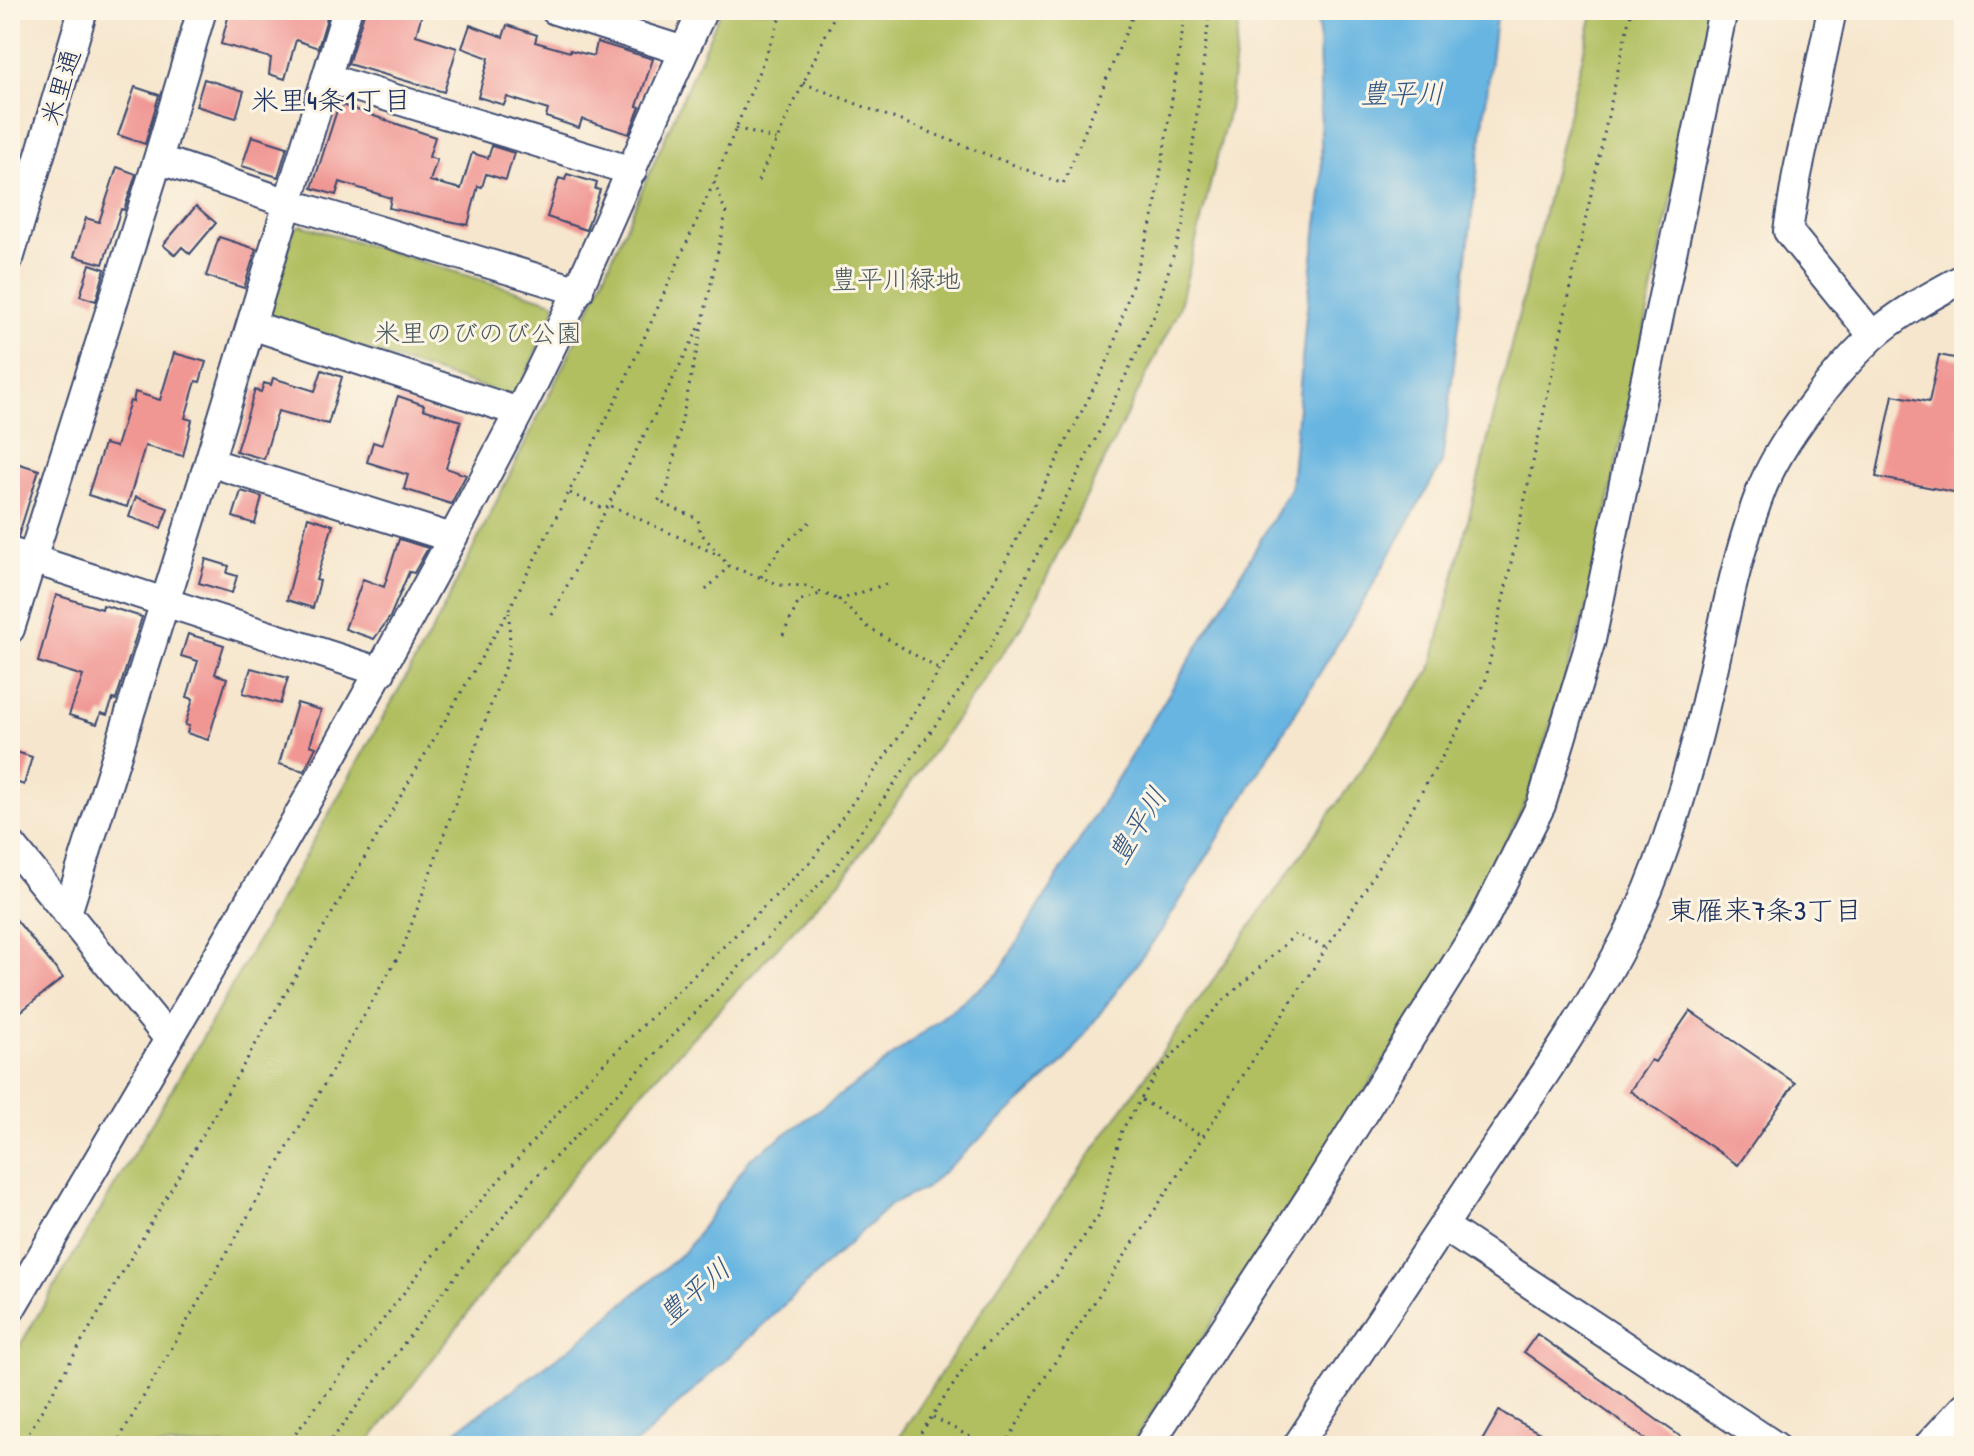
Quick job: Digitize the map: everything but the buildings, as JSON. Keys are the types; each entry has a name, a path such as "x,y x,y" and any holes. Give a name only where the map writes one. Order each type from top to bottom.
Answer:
{"street":[{"name":"米里通","path":"10,256 83,10"},
{"path":"10,629 20,555 158,159 202,10"},
{"path":"67,913 347,10"},
{"path":"555,10 684,51"},
{"path":"10,1310 381,672 519,412 579,291 703,10"},
{"path":"1148,1446 1315,1190 1483,921 1541,805 1591,640 1723,10"},
{"path":"1832,10 1788,231 1873,336"},
{"path":"326,78 632,171"},
{"path":"158,159 288,203 579,291"},
{"path":"1297,1446 1568,1038 1626,939 1676,812 1698,733 1730,586 1763,485 1797,428 1827,387 1873,336 1964,278"},
{"path":"251,325 519,412"},
{"path":"209,462 452,538"},
{"path":"20,555 381,672"},
{"path":"10,843 169,1039"},
{"path":"1443,1226 1775,1446"},
{"path":"1928,1446 1964,1407"}],"path":[{"path":"21,1446 509,610 619,394 714,182 784,10"},
{"path":"758,181 837,10"},
{"path":"803,83 1063,184 1135,10"},
{"path":"286,1446 429,1260 584,1083 812,860 901,734 1003,566 1110,356 1154,214 1186,10"},
{"path":"327,1446 435,1302 532,1181 835,868 990,647 1155,314 1183,224 1210,10"},
{"path":"1005,1446 1034,1394 1366,888 1485,683 1631,10"},
{"path":"736,128 777,140"},
{"path":"714,182 726,213 667,490 658,501 698,519 700,532 729,566 781,585 807,586 839,600 868,627 940,670"},
{"path":"552,615 703,322"},
{"path":"569,492 606,510"},
{"path":"609,505 720,556"},
{"path":"761,578 781,547 811,521"},
{"path":"706,590 729,566"},
{"path":"839,600 886,584"},
{"path":"783,635 799,601 823,593"},
{"path":"115,1446 403,948 510,652 509,610"},
{"path":"912,1446 970,1360 1055,1278 1099,1215 1122,1130 1159,1070 1219,1005 1296,934 1327,948"},
{"path":"1142,1100 1203,1137"},
{"path":"933,1417 987,1446"}],"green space":[{"name":"豊平川緑地","path":"721,10 1240,10 1229,109 1179,309 1024,623 847,873 618,1117 366,1446 10,1446 10,1362 200,1042 438,620 577,338"},
{"path":"1594,10 1710,10 1589,598 1529,795 1442,971 1314,1171 1130,1446 893,1446 1000,1283 1431,670"},
{"name":"米里のびのび公園","path":"301,225 554,302 555,309 518,392 510,396 273,321 269,314 294,229"}],"water":[{"name":"豊平川","path":"1314,10 1497,10 1442,463 1359,609 1162,930 1063,1063 926,1188 890,1205 634,1446 435,1446 577,1343 686,1250 750,1159 867,1076 998,974 1223,605 1291,487 1306,316 1322,185 1319,32"}],"district":[{"name":"米里4条1丁目","path":"331,100"},
{"name":"東雁来7条3丁目","path":"1765,910"}]}
